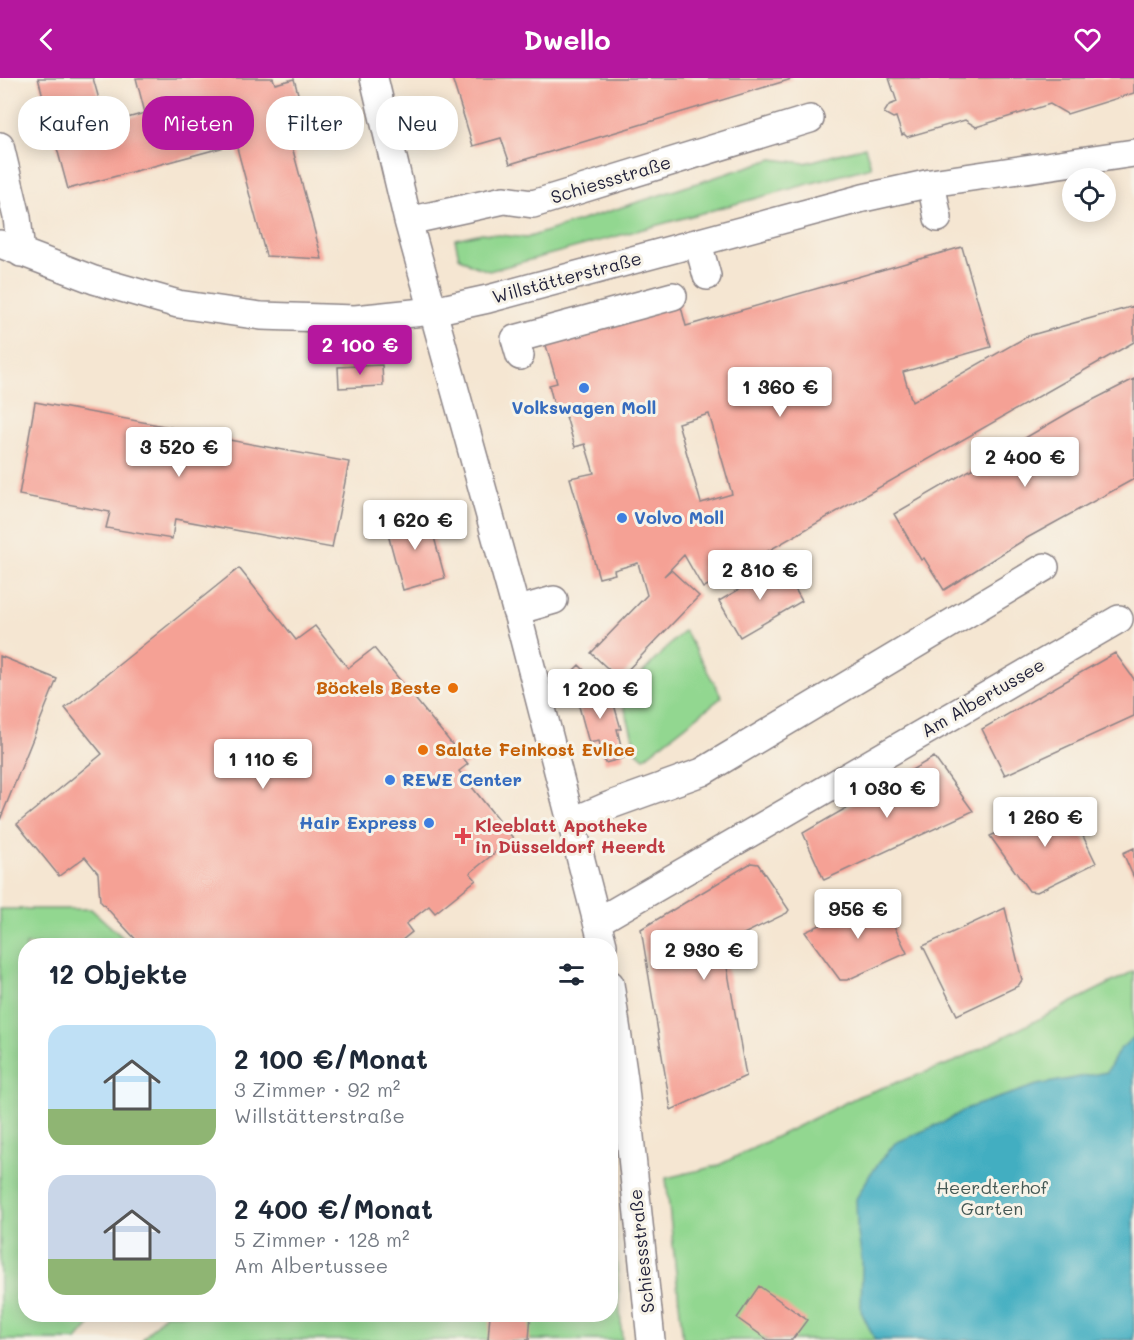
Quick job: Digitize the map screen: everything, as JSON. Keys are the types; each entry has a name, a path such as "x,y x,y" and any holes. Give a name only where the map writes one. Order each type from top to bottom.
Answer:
{"street":[{"path":"374,78 408,221 516,611 600,934"},
{"name":"Schiessstraße","path":"408,221 504,200 533,204 810,119"},
{"path":"0,146 17,217 10,248"},
{"name":"Willstätterstraße","path":"10,248 94,280 178,304 261,316 355,319 433,310 488,299 862,198 931,183 1134,153"},
{"path":"931,183 938,218"},
{"path":"698,243 707,276"},
{"path":"520,356 515,339 673,296"},
{"path":"571,822 702,772 1045,567"},
{"path":"516,611 554,600"},
{"name":"Am Albertussee","path":"600,934 1119,619"},
{"name":"Schiessstraße","path":"618,1038 651,1340"}],"green space":[{"path":"865,147 871,167 489,271 459,257 455,239 482,233 526,238 772,159 805,163"},
{"path":"684,630 722,697 644,758 637,752 621,695"},
{"path":"0,909 91,909 123,938 18,938 18,1322 93,1322 77,1340 0,1340"},
{"name":"Heerdterhof Garten","path":"1134,971 1134,1340 683,1340 666,1178 717,1166 859,1096 954,1062"},
{"path":"618,1279 622,1340 142,1340 158,1322 618,1322"}],"water":[{"path":"1134,1037 1134,1340 875,1340 861,1311 862,1262 856,1199 871,1173 895,1143 946,1121 968,1108 1037,1085 1107,1072 1119,1050"}],"building":[{"path":"38,78 93,78 98,96 43,96"},
{"path":"136,78 273,78 275,84 294,79 299,96 266,96 266,150 293,150 322,259 266,256 238,150 254,150 254,96 142,96 142,101"},
{"path":"452,78 792,78 510,164 501,138 473,146"},
{"path":"889,78 1134,78 1134,93 1067,114 1050,104 976,127 965,120 907,137 902,135 896,117 893,118 884,113 889,105 897,102"},
{"path":"142,114 142,150 214,150 68,189 57,150 130,150 130,117"},
{"path":"962,247 991,347 903,372 912,402 1028,336 1134,306 1134,342 703,588 684,555 664,576 671,570 699,596 619,679 591,653 647,595 638,563 614,570 615,574 599,578 570,478 594,473 585,444 575,447 563,406 555,409 549,385 557,383 545,342 680,303 686,326","holes":["709,414 732,494 701,503 678,423"]},
{"path":"382,365 383,386 339,388 338,367"},
{"path":"1134,379 1134,479 1027,538 944,590 924,558 921,560 894,514 1075,409"},
{"path":"35,402 349,462 332,548 175,519 172,539 106,528 110,512 19,495"},
{"path":"427,511 445,578 403,590 385,523"},
{"path":"781,565 802,601 740,637 719,601"},
{"path":"239,568 296,640 315,626 348,668 374,648 468,764 459,771 513,838 470,873 476,880 435,913 429,906 406,924 412,932 405,938 134,938 100,901 98,873 85,857 59,876 17,824 102,754 65,708"},
{"path":"1115,653 1134,679 1134,716 1005,775 982,729"},
{"path":"0,656 57,679 0,820"},
{"path":"579,665 584,670 572,682 570,674"},
{"path":"594,683 596,690 609,687 621,729 617,729 624,758 605,763 599,741 589,743 574,688"},
{"path":"934,757 973,811 824,880 803,833"},
{"path":"1066,801 1096,863 1037,892 1029,891 990,836"},
{"path":"1134,848 1134,878 1123,853"},
{"path":"751,863 758,864 789,910 723,944 746,1076 671,1110 641,929"},
{"path":"880,897 907,953 847,980 840,980 805,932"},
{"path":"1005,908 1022,980 1018,986 957,1015 923,946"},
{"path":"759,1286 807,1320 792,1340 768,1340 737,1318"},
{"path":"489,1322 530,1322 529,1340 488,1340"}],"place":[{"name":"Volkswagen Moll","path":"584,388"},
{"name":"Volvo Moll","path":"622,518"},
{"name":"Böckels Beste","path":"453,688"},
{"name":"Salate Feinkost Evlice","path":"423,750"},
{"name":"REWE Center","path":"390,780"},
{"name":"Hair Express","path":"429,823"},
{"name":"Kleeblatt Apotheke in Düsseldorf Heerdt","path":"463,836"}]}
